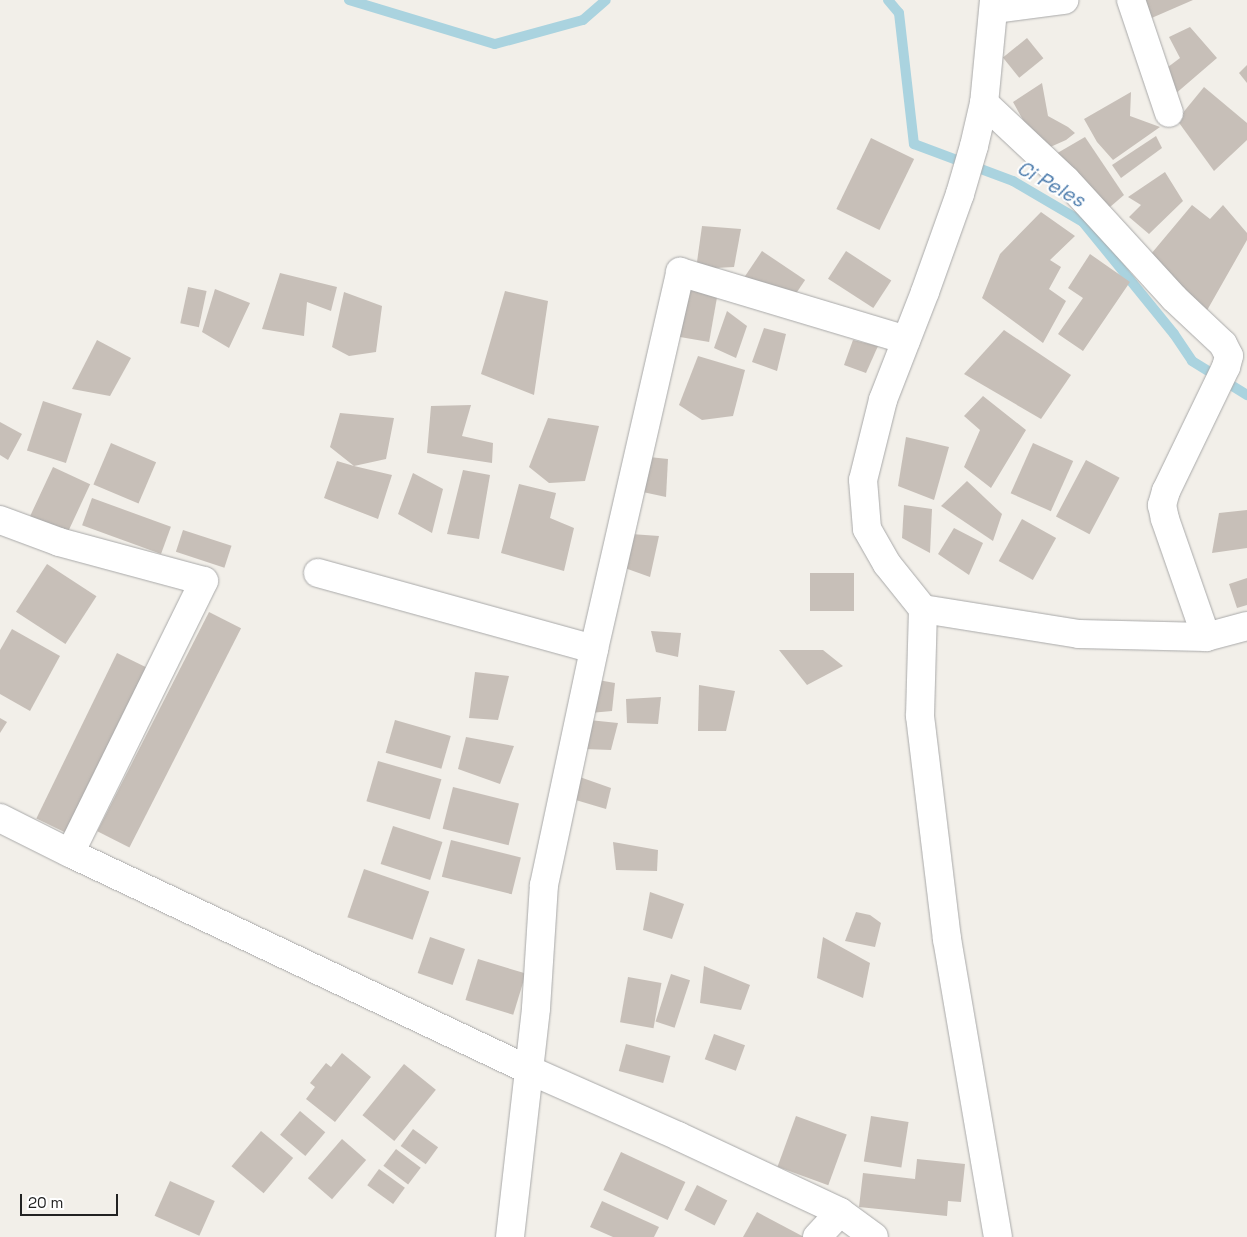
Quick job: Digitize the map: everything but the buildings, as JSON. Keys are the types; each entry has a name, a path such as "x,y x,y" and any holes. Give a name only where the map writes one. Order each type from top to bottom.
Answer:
{"street":[{"path":"998,1237 947,939 922,735 920,716 923,609 887,564 867,528 864,480 883,400 960,194 974,146 984,103 994,5 1064,0"},
{"path":"1131,0 1169,114"},
{"path":"984,103 1066,180 1174,298 1223,344 1229,356 1226,367 1166,491 1162,505 1165,519 1206,637"},
{"path":"510,1237 527,1069 536,1008 544,886 594,649 680,272 906,340"},
{"path":"0,520 60,542 204,581 70,853"},
{"path":"318,572 594,649"},
{"path":"923,609 1079,634 1206,637 1247,626"},
{"path":"0,818 527,1069 678,1136 840,1212 874,1237"},
{"path":"817,1237 840,1212"}],"waterway":[{"name":"Ci Peles","path":"349,0 495,44 583,20 606,0"},
{"name":"Ci Peles","path":"888,0 899,13 914,144 1013,181 1083,222 1174,334 1192,361 1247,395"}]}
